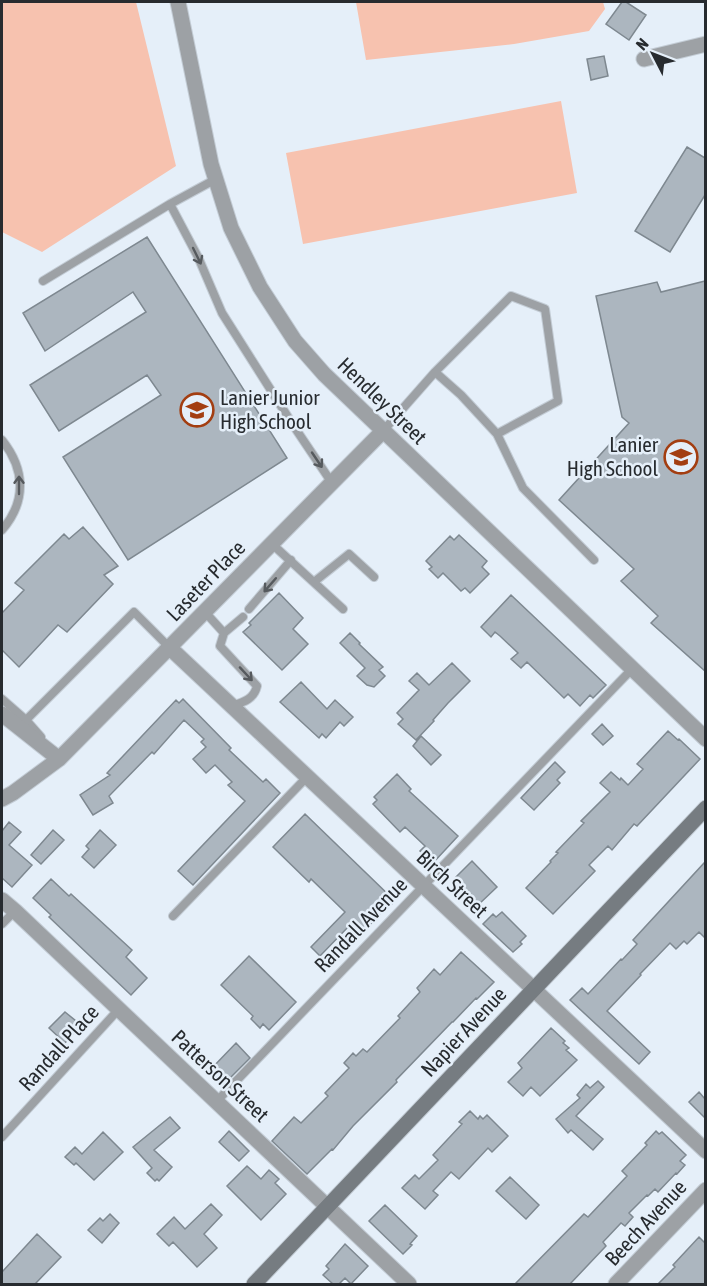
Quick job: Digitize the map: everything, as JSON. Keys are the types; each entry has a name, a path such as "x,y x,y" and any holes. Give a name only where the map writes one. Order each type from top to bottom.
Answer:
{"street":[{"name":"Hendley Street","path":"178,2 211,164 231,228 260,287 295,341 324,374 705,738"},
{"path":"644,59 705,44"},
{"name":"Laseter Place","path":"2,799 13,794 59,759 383,431"},
{"name":"Birch Street","path":"170,648 705,1151"},
{"path":"2,714 59,759"},
{"name":"Napier Avenue","path":"254,1284 705,808"},
{"name":"Patterson Street","path":"2,900 409,1284"},
{"name":"Beech Avenue","path":"616,1284 705,1190"}],"lane":[{"path":"43,281 216,178"},
{"path":"171,204 198,257 222,313 332,483"},
{"path":"383,431 435,372 511,296 545,309 558,401 497,434"},
{"path":"435,372 461,395 497,434 523,488 594,560"},
{"path":"2,440 19,471 21,490 14,512 2,530"},
{"path":"272,544 343,609"},
{"path":"314,582 348,554 374,577"},
{"path":"249,609 291,560"},
{"path":"26,720 134,612 170,648"},
{"path":"205,612 224,633"},
{"path":"232,706 247,701 255,693 257,686 220,646 224,633 243,617"},
{"name":"Randall Avenue","path":"216,1102 632,669"},
{"path":"2,699 26,720 59,759"},
{"path":"173,916 307,777"},
{"path":"2,924 15,910"},
{"name":"Randall Place","path":"2,1137 119,1009"}],"shaded area":[{"path":"2,2 136,2 176,166 42,252 2,232"},
{"path":"356,2 603,2 605,9 589,31 514,44 366,60"},
{"path":"561,101 577,193 303,244 286,153"}],"building":[{"path":"622,2 626,2 646,15 629,40 606,24"},
{"path":"604,56 608,76 591,80 587,59"},
{"path":"687,147 705,158 705,195 670,252 635,231"},
{"name":"Lanier Junior High School","path":"147,237 287,458 128,560 63,457 161,395 147,375 59,431 30,385 146,312 133,292 45,351 23,313"},
{"path":"705,281 705,671 651,623 658,616 621,581 634,569 559,500 629,423 622,417 596,296 657,282 661,292"},
{"path":"83,527 118,566 104,575 113,584 67,632 58,625 19,667 2,650 2,613 24,590 15,583 64,534 69,539"},
{"path":"459,535 487,561 482,567 489,574 470,593 465,588 461,591 443,573 438,578 429,569 432,567 426,561 450,536 454,540"},
{"path":"279,593 303,618 293,629 308,644 282,670 243,632"},
{"path":"511,595 606,685 593,698 590,695 580,706 568,694 564,698 527,662 521,668 511,659 518,653 500,636 495,632 491,637 481,627"},
{"path":"350,633 383,667 379,670 385,676 374,687 367,685 357,676 365,668 340,643"},
{"path":"452,663 470,681 416,740 398,724 403,719 397,713 419,690 409,681 417,673 429,685"},
{"path":"301,682 327,709 335,700 353,717 344,726 340,722 326,738 322,734 319,738 280,702"},
{"path":"183,699 231,748 229,750 263,782 266,779 280,793 193,885 178,871 245,801 228,785 232,782 215,765 206,773 193,759 206,747 201,742 204,739 184,720 154,754 152,752 109,796 113,803 93,815 80,795 110,775 107,773 176,700 179,703"},
{"path":"602,724 613,736 603,745 592,734"},
{"path":"668,731 700,759 637,826 634,824 612,850 608,846 589,865 595,871 553,914 526,888 584,823 581,821 610,792 600,783 611,772 628,785 643,769 637,764"},
{"path":"421,736 441,755 431,765 413,746"},
{"path":"555,762 565,772 557,780 560,783 534,810 521,798"},
{"path":"397,774 411,789 409,791 458,836 433,863 420,851 425,846 405,827 400,832 373,804 377,800 374,797"},
{"path":"305,814 395,901 363,932 357,926 354,929 350,925 320,956 311,947 345,912 311,879 309,882 273,847"},
{"path":"9,822 21,832 9,845 32,865 12,887 2,878 2,831"},
{"path":"53,830 64,840 41,864 31,855"},
{"path":"100,830 116,845 94,868 82,857 89,849 86,846"},
{"path":"472,861 497,887 477,906 452,881"},
{"path":"705,862 705,938 699,932 687,944 684,941 676,949 670,943 607,1011 650,1052 639,1064 570,1000 582,988 588,994 622,960 637,944 633,940"},
{"path":"51,879 69,896 71,894 132,950 126,957 147,978 131,995 49,917 51,915 33,898"},
{"path":"502,912 526,936 520,942 522,944 513,952 483,924 493,914 496,917"},
{"path":"461,952 494,982 452,1022 333,1150 307,1174 272,1141 294,1117 301,1123 328,1096 325,1093 349,1068 344,1063 353,1053 356,1056 363,1049 367,1052 400,1018 398,1016 420,992 417,988 434,969 440,975"},
{"path":"249,956 296,1002 269,1030 263,1024 260,1028 251,1019 253,1016 221,985"},
{"path":"65,1012 81,1025 65,1043 49,1028"},
{"path":"551,1028 565,1041 563,1043 569,1048 566,1050 577,1060 540,1096 531,1087 523,1096 508,1082 522,1068 518,1063"},
{"path":"236,1043 250,1058 226,1082 212,1068"},
{"path":"598,1081 604,1087 576,1116 603,1139 593,1150 571,1130 568,1133 556,1119 580,1098 577,1095 586,1084 590,1088"},
{"path":"699,1092 705,1099 705,1118 689,1102"},
{"path":"470,1111 478,1119 480,1116 483,1119 487,1115 508,1136 492,1152 488,1148 459,1179 451,1172 433,1191 438,1195 425,1209 402,1188 415,1175 419,1179 438,1160 433,1155 462,1124 459,1122"},
{"path":"170,1117 180,1128 154,1150 172,1167 159,1181 157,1179 155,1181 147,1173 152,1168 133,1147"},
{"path":"229,1131 249,1151 239,1161 219,1142"},
{"path":"656,1131 659,1134 662,1132 686,1155 680,1161 685,1165 677,1174 658,1192 655,1189 647,1195 629,1213 633,1217 625,1226 621,1223 603,1242 606,1246 570,1284 515,1284 584,1214 588,1217 627,1176 622,1171 647,1145 645,1143"},
{"path":"103,1132 123,1152 94,1180 76,1163 74,1165 65,1157 75,1147 82,1154"},
{"path":"247,1166 261,1179 269,1170 279,1179 275,1183 286,1194 261,1220 227,1186"},
{"path":"510,1177 539,1205 526,1219 496,1191"},
{"path":"211,1204 222,1215 204,1234 217,1248 197,1267 173,1242 169,1246 157,1234 174,1217 185,1229"},
{"path":"385,1205 417,1236 403,1254 369,1221"},
{"path":"110,1214 119,1223 102,1243 88,1230 100,1218 103,1221"},
{"path":"37,1234 61,1257 35,1284 2,1284 2,1272"},
{"path":"699,1237 705,1243 705,1284 658,1284 675,1267 673,1265"},
{"path":"345,1244 368,1266 351,1284 345,1278 339,1284 333,1284 323,1275 329,1269 326,1266"}],"place":[{"name":"Lanier Junior High School","path":"197,410"},
{"name":"Lanier High School","path":"681,457"}]}
